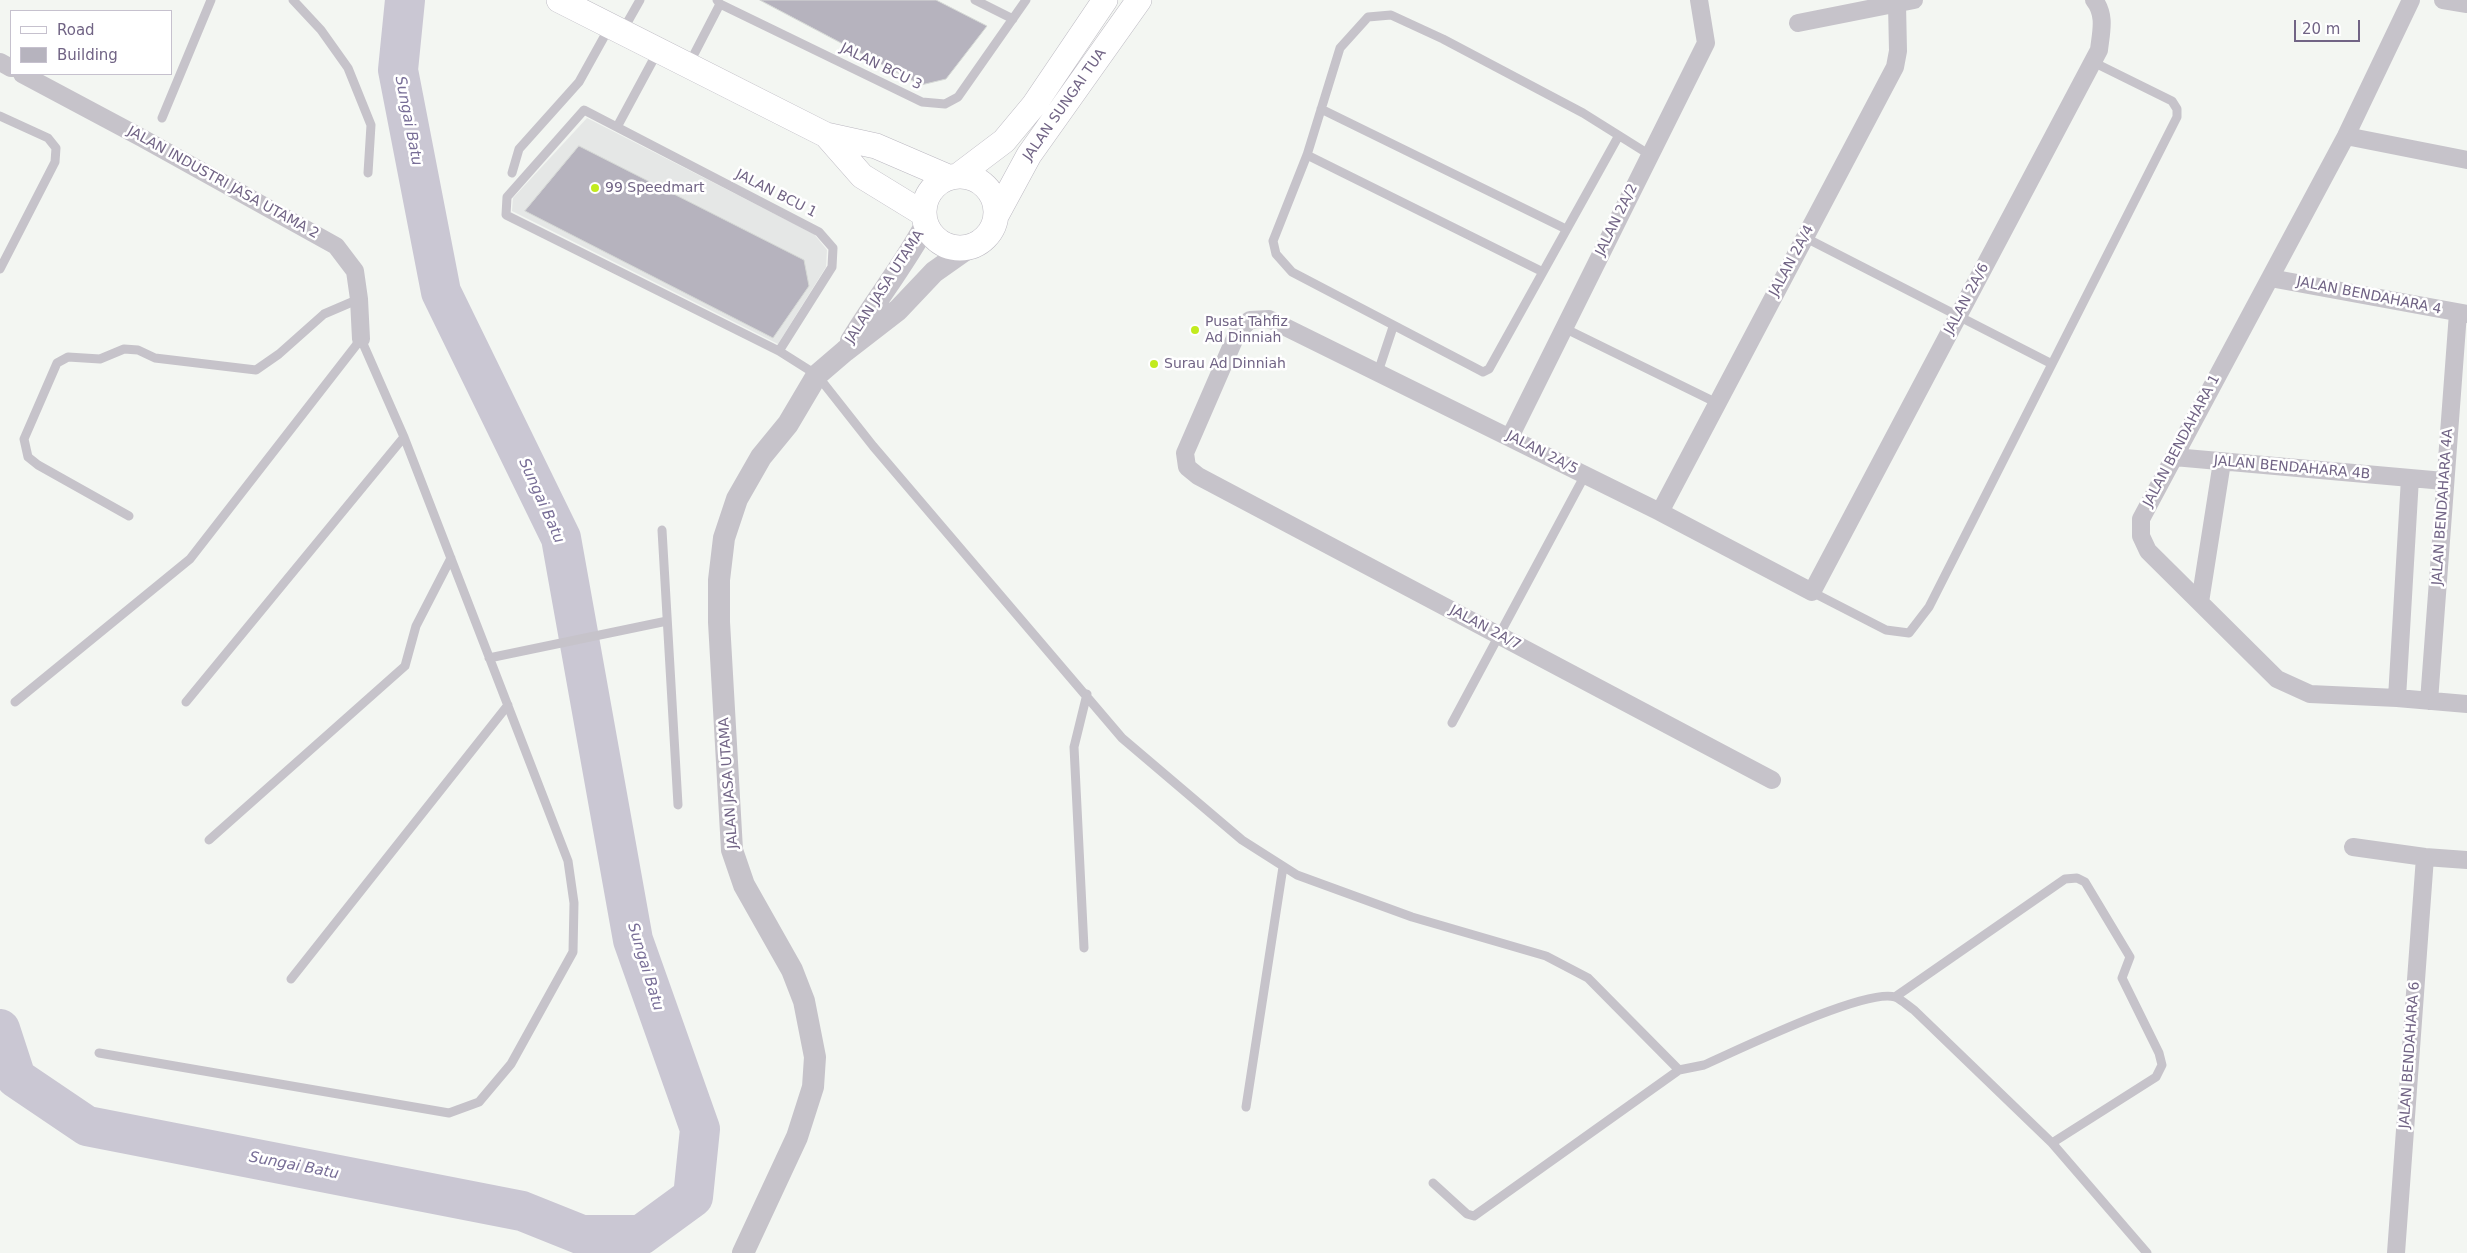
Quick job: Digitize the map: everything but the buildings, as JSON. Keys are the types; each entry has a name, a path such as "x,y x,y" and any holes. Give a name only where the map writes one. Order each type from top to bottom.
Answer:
{"main road":[{"path":"559,0 826,135 876,146 953,176 970,177 981,182 990,191 995,202 996,214 994,225 988,236 968,248 957,248 942,243 930,233 925,219 930,192 953,176"},
{"name":"JALAN SUNGAI TUA","path":"953,176 1004,141 1034,105 1104,0"},
{"name":"JALAN SUNGAI TUA","path":"996,214 1029,155 1139,0"},
{"path":"826,135 862,176 925,219"}],"street":[{"name":"JALAN 2A/2","path":"1510,437 1706,43 1699,0"},
{"name":"JALAN BENDAHARA 1","path":"2411,0 2346,136 2141,519 2141,536 2148,551 2277,679 2310,694 2397,698 2467,704"},
{"path":"2443,0 2467,4"},
{"name":"JALAN 2A/6","path":"1812,592 2099,50 2102,14 2095,1"},
{"path":"1798,23 1905,2"},
{"name":"JALAN 2A/4","path":"1660,512 1895,67 1905,2"},
{"name":"JALAN INDUSTRI JASA UTAMA 2","path":"24,75 142,138 336,246 355,271 359,298 361,339"},
{"path":"2346,136 2467,160"},
{"name":"JALAN JASA UTAMA","path":"845,351 876,299 909,255 925,219"},
{"name":"JALAN JASA UTAMA","path":"743,1253 797,1137 813,1088 815,1058 804,1001 792,970 744,885 732,850 719,622 719,580 724,538 737,499 761,457 788,424 817,375 898,310 934,272 968,248"},
{"name":"JALAN BENDAHARA 4","path":"2270,278 2462,313"},
{"name":"JALAN BENDAHARA 4A","path":"2429,701 2444,481 2462,313"},
{"name":"JALAN 2A/5","path":"1198,476 1187,467 1185,454 1238,331 1250,320 1269,319 1660,512 1812,592"},
{"name":"JALAN BENDAHARA 4B","path":"2174,457 2444,481"},
{"path":"2200,602 2222,462"},
{"name":"JALAN 2A/7","path":"1198,476 1772,780"},
{"path":"2397,698 2410,478"},
{"path":"2353,847 2425,857 2467,860"},
{"name":"JALAN BENDAHARA 6","path":"2396,1253 2425,857"}],"lane":[{"path":"162,118 211,0"},
{"path":"293,0 321,30 348,68 371,125 368,173"},
{"path":"512,173 519,149 578,82 616,29 640,0"},
{"path":"975,0 1012,19"},
{"name":"JALAN BCU 3","path":"718,2 922,102 945,104 958,97 1026,0"},
{"path":"688,66 718,2"},
{"path":"1618,137 1489,369 1483,372 1292,272 1276,254 1273,241 1307,155 1340,48 1368,17 1391,15 1583,113 1618,137 1650,155"},
{"path":"617,127 658,50"},
{"path":"1812,592 1886,630 1909,633 1929,607 2177,117 2177,109 2172,101 2093,62"},
{"path":"1321,109 1566,229"},
{"name":"JALAN BCU 1","path":"584,110 617,127 819,232 833,248 832,267 779,351 506,215 507,198 584,110"},
{"path":"0,116 48,138 56,148 55,162 0,269"},
{"path":"1307,155 1543,272"},
{"path":"1804,238 2052,364"},
{"path":"129,516 38,465 28,457 24,439 57,363 68,357 100,359 124,349 138,350 155,358 256,370 279,354 324,314 359,298"},
{"path":"1378,372 1393,326"},
{"path":"1564,328 1717,404"},
{"path":"15,702 190,559 361,339 404,437 568,860 574,903 573,952 511,1064 479,1102 449,1114 99,1052"},
{"path":"779,351 817,375 873,446 1087,694 1122,738 1242,840 1297,875 1412,917 1546,956 1588,978 1680,1070"},
{"path":"186,702 404,437"},
{"path":"1452,723 1584,475"},
{"path":"662,530 678,805"},
{"path":"209,840 405,666 416,626 451,558"},
{"path":"489,658 668,621"},
{"path":"1084,948 1074,747 1087,694"},
{"path":"290,979 508,705"},
{"path":"1246,1107 1283,867"},
{"path":"1433,1183 1467,1214 1474,1216 1680,1070 1704,1065 1843,1005 1875,998 1895,997 2065,878 2077,878 2085,882 2130,957 2122,978 2159,1052 2162,1065 2156,1077 2052,1143"},
{"path":"1895,997 1914,1010 2052,1143 2147,1253"}],"shaded area":[{"path":"587,118 814,234 827,250 826,267 778,344 512,211 513,198"}],"waterway":[{"name":"Sungai Batu","path":"0,1029 16,1078 87,1126 522,1211 582,1235 641,1235 693,1197 700,1129 633,940 561,538 441,292 398,70 405,0"}],"place":[{"name":"99 Speedmart","path":"595,188"},
{"name":"Pusat Tahfiz Ad Dinniah","path":"1195,330"},
{"name":"Surau Ad Dinniah","path":"1154,364"}]}
